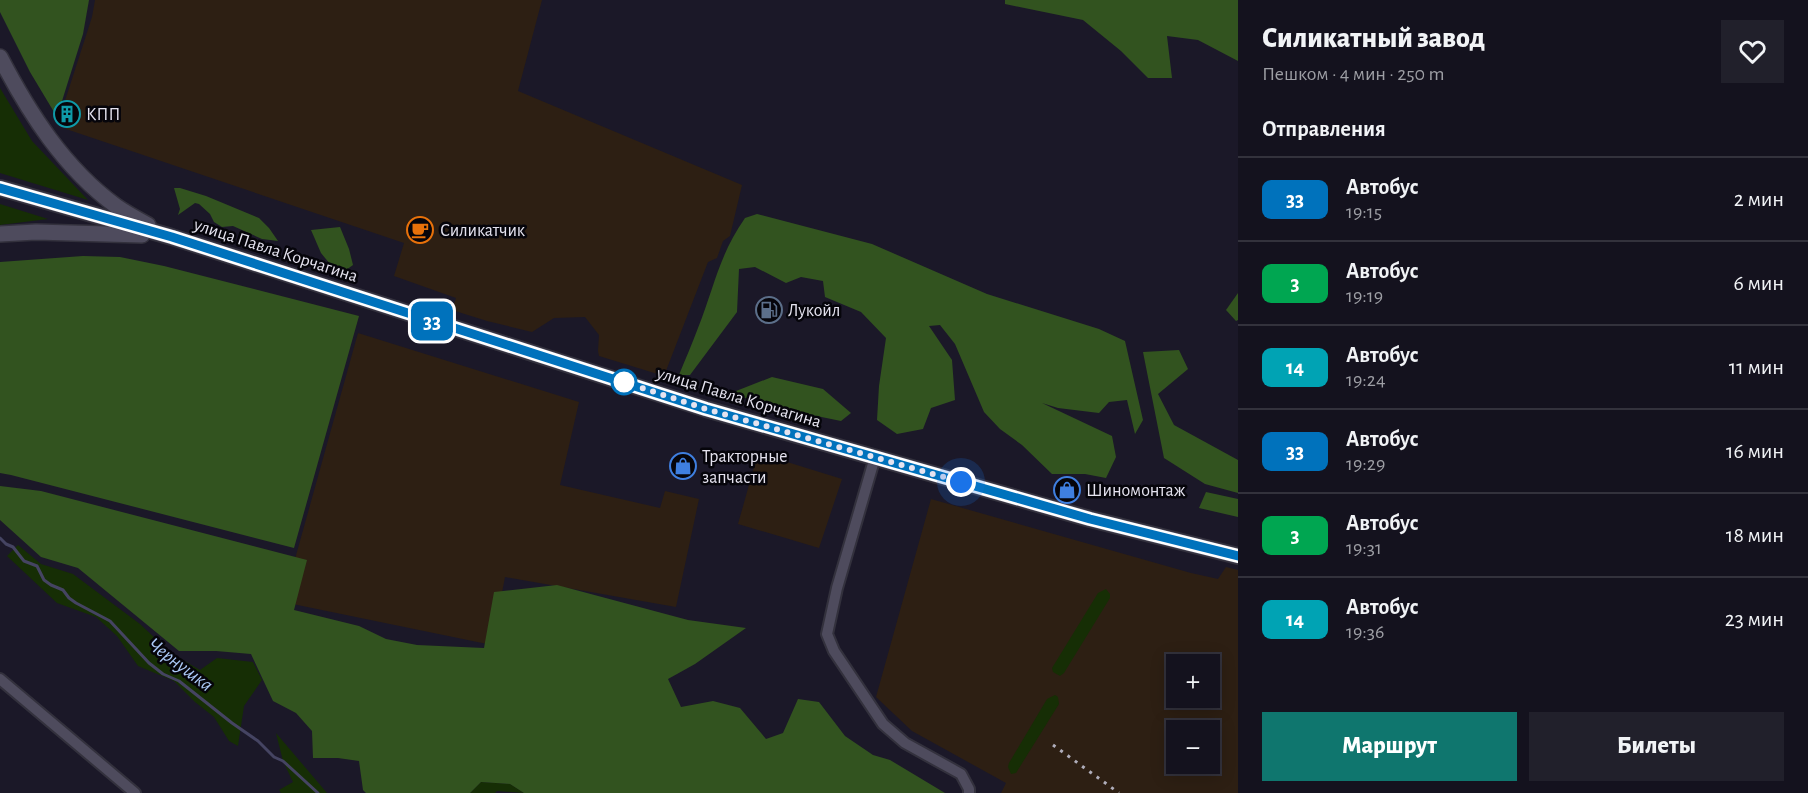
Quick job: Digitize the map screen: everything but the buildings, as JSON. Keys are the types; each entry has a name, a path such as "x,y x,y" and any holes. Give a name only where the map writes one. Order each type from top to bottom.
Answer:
{"main road":[{"path":"0,57 34,119 76,170 117,207 166,235"},
{"path":"0,188 166,235"},
{"path":"0,234 36,232 166,235"},
{"name":"улица Павла Корчагина","path":"166,235 706,409 1090,519 1238,556"}],"street":[{"path":"875,457 837,588 827,634 834,651 883,724 905,743 961,774 969,793"},
{"path":"0,679 135,793"}],"shaded area":[{"path":"95,0 542,0 518,91 742,185 730,236 723,241 717,258 708,262 664,376 599,356 599,335 585,317 554,318 532,332 452,310 456,298 394,276 404,243 66,129 60,118 92,17"},
{"path":"358,333 579,402 560,485 660,508 665,491 699,499 676,607 505,577 492,645 283,602"},
{"path":"758,453 842,479 819,548 738,524"},
{"path":"931,499 1191,573 1218,579 1226,567 1238,570 1238,793 1001,793 1006,783 912,731 876,697"}],"green space":[{"path":"0,0 89,0 83,34 57,117 30,72 0,12"},
{"path":"1005,0 1238,0 1238,61 1198,40 1167,36 1172,78 1148,78 1121,51 1083,20 1005,4"},
{"path":"0,88 32,141 88,200 0,173"},
{"path":"174,188 206,196 259,218 278,241 262,239 233,226 222,227 214,222 210,214 199,204 195,203 178,215 180,209"},
{"path":"0,204 48,219 0,225"},
{"path":"757,214 872,244 987,294 1099,329 1125,341 1143,420 1135,434 1127,400 1109,402 1099,413 1058,408 1042,403 1112,436 1116,457 1106,478 1085,474 1052,474 1022,445 1000,429 984,412 955,344 940,325 929,326 952,360 955,400 931,408 923,429 897,434 877,420 886,338 861,312 825,297 823,281 801,277 786,283 755,267 739,269 737,312 690,375 679,375 729,245 745,218"},
{"path":"340,227 353,265 339,275 321,253 311,230"},
{"path":"83,256 120,257 164,266 359,316 294,548 0,473 0,262"},
{"path":"1238,293 1238,320 1236,321 1226,310"},
{"path":"1179,350 1188,369 1158,394 1174,425 1238,460 1238,493 1205,484 1164,458 1143,352"},
{"path":"772,377 823,389 851,413 841,421 768,406 731,393"},
{"path":"0,486 41,491 307,560 294,610 359,626 386,639 417,645 484,648 494,592 557,585 688,620 746,628 695,664 668,679 681,707 713,701 740,708 766,739 783,733 798,699 819,702 845,736 873,755 890,760 945,793 524,793 510,784 481,782 470,793 366,793 363,790 359,761 313,758 312,731 296,713 273,701 251,654 179,651 78,568 41,557 0,520"},
{"path":"1206,492 1238,499 1238,517 1199,508"},
{"path":"18,545 41,564 73,574 140,624 171,653 200,670 217,658 253,662 262,680 244,706 238,746 229,741 214,717 174,681 138,666 117,636 96,617 57,603 7,556"},
{"path":"1106,589 1110,598 1064,673 1060,676 1053,672 1052,668 1098,593"},
{"path":"1055,695 1058,697 1059,704 1016,773 1011,774 1009,763 1047,699"},
{"path":"276,733 327,793 281,793 279,790 293,782 283,761"},
{"path":"481,782 510,784 524,793 497,791 495,793 470,793"}],"waterway":[{"name":"Чернушка","path":"0,538 13,547 24,561 37,566 44,580 63,590 76,603 110,621 149,663 163,674 179,681 258,741 318,793"}],"railway":[{"path":"1053,745 1119,793"}],"bus line":[{"name":"33","path":"0,188 172,237 706,409 1090,519 1238,556"}],"place":[{"name":"КПП","path":"67,114"},
{"name":"Силикатчик","path":"420,230"},
{"name":"Лукойл","path":"769,310"},
{"name":"Тракторные запчасти","path":"683,466"},
{"name":"Шиномонтаж","path":"1067,490"}],"route":[{"path":"624,382 618,380 706,409 961,482"}]}
